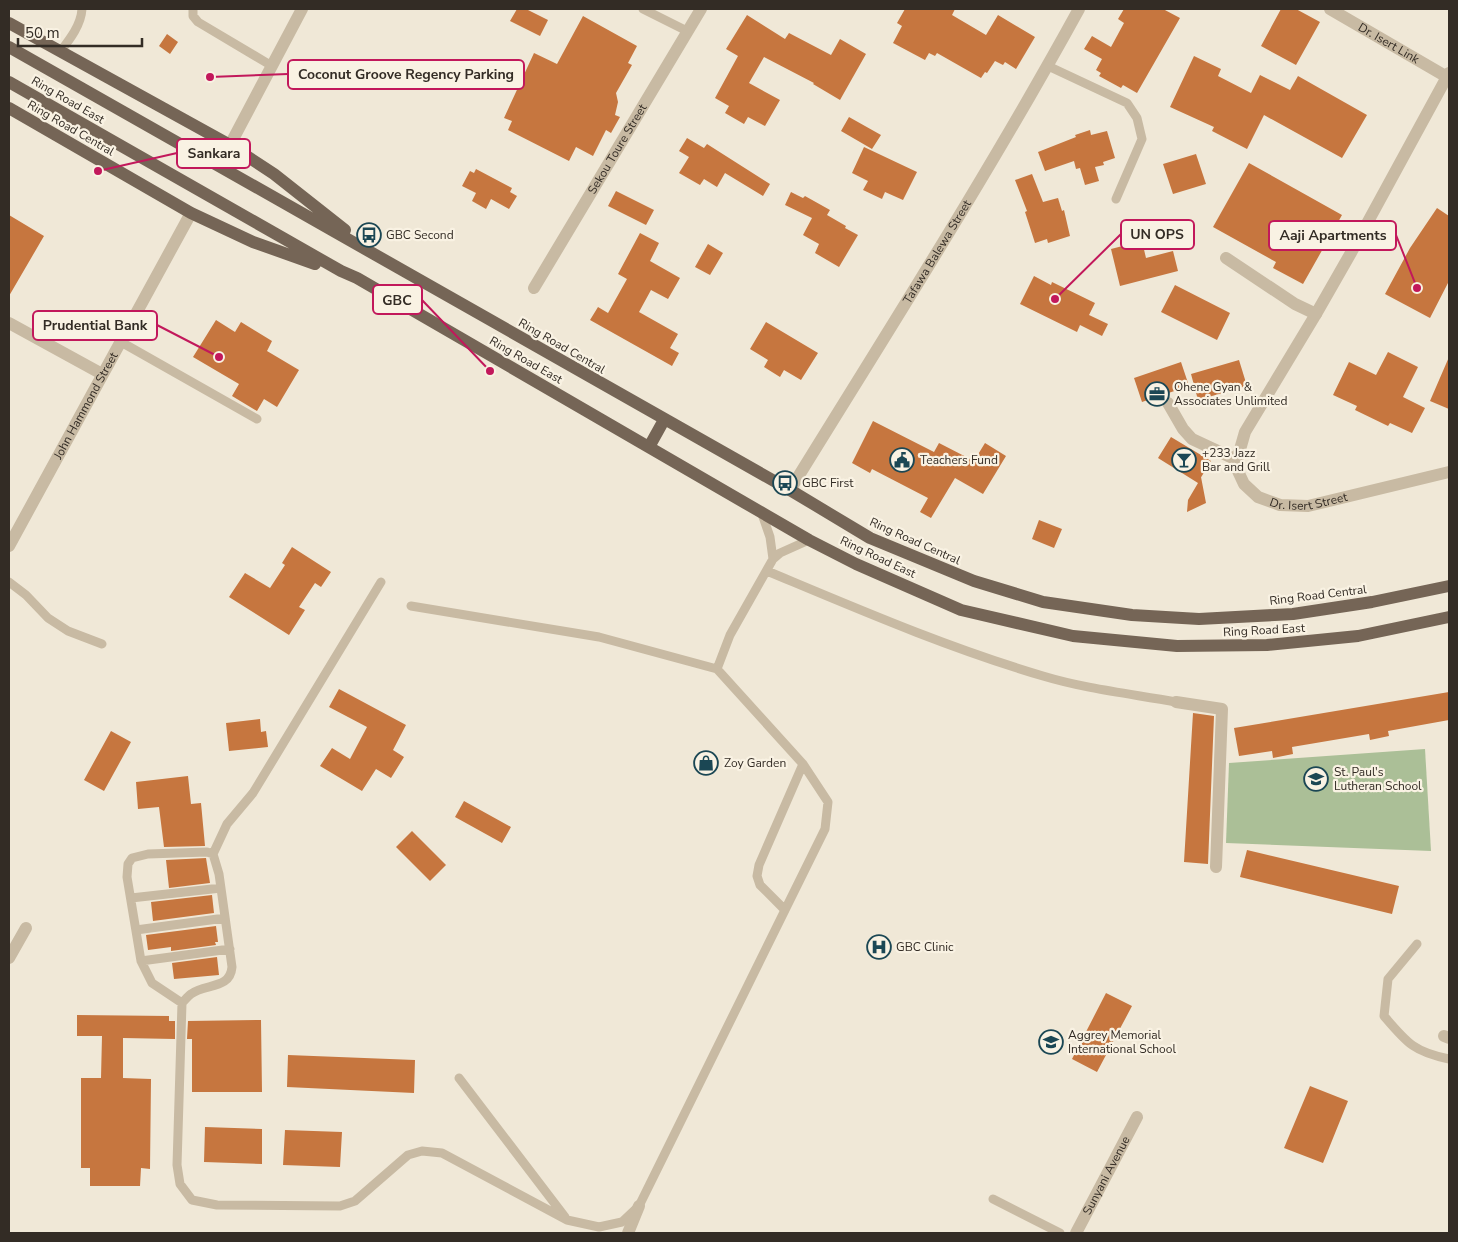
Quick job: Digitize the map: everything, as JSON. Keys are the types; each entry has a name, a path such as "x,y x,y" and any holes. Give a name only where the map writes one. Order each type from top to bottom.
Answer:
{"main road":[{"name":"Ring Road Central","path":"9,23 230,146 274,174 376,255"},
{"name":"Ring Road Central","path":"9,47 790,490 870,538 974,582 1043,602 1132,615 1199,619 1293,614 1372,602 1449,586"},
{"name":"Ring Road East","path":"9,82 114,142"},
{"name":"Ring Road Central","path":"9,108 191,213 253,242 357,278"},
{"name":"Ring Road Central","path":"114,142 316,257 357,278"},
{"name":"Ring Road East","path":"357,278 761,510 809,540 856,564 961,610 1073,636 1177,646 1267,645 1358,636 1449,618"},
{"path":"649,447 664,420"}],"street":[{"path":"230,146 302,9"},
{"name":"Sekou Toure Street","path":"534,288 700,9"},
{"name":"Tafawa Balewa Street","path":"790,490 966,203 1048,66 1079,9"},
{"name":"Dr. Isert Link","path":"1330,9 1448,75"},
{"path":"1168,403 1183,429 1192,438 1237,460 1244,432 1316,314 1401,164 1448,75"},
{"name":"John Hammond Street","path":"9,546 191,213"},
{"path":"1226,258 1295,304 1316,314"},
{"path":"9,323 102,374"},
{"name":"Dr. Isert Street","path":"1237,460 1237,469 1244,484 1258,497 1280,505 1308,506 1449,472"},
{"path":"1176,702 1222,709 1216,867"},
{"path":"9,958 26,928"},
{"name":"Sunyani Avenue","path":"1076,1233 1137,1117"},
{"path":"628,1233 639,1206"}],"lane":[{"path":"60,52 72,36 82,16 82,9"},
{"path":"193,9 193,16 198,22 272,66"},
{"path":"643,9 687,31"},
{"path":"1048,66 1127,104 1138,118 1142,139 1116,200"},
{"path":"120,342 257,419"},
{"path":"761,510 770,538 773,559"},
{"path":"717,669 730,635 773,559 780,553 809,540"},
{"path":"766,571 916,633 1044,676 1176,702"},
{"path":"9,582 26,595 48,618 68,631 102,644"},
{"path":"381,582 253,793 227,824 213,854 219,874 226,918 231,974 225,982 190,994 182,1003 177,1165 180,1184 192,1200 217,1205 340,1206 355,1201 408,1154 422,1151 442,1153 567,1220 599,1227 622,1222 639,1206 825,829 828,802 803,764 717,669 599,637 411,606"},
{"path":"785,910 760,885 756,876 803,764"},
{"path":"182,1003 152,983 141,961 127,877 128,864 132,858 148,854 208,852 213,854"},
{"path":"130,898 221,888"},
{"path":"136,930 226,918"},
{"path":"1417,944 1388,979 1384,1016 1402,1037 1420,1052 1449,1059"},
{"path":"141,961 230,949"},
{"path":"459,1078 567,1220"},
{"path":"993,1199 1060,1233"}],"green space":[{"path":"1425,749 1431,851 1226,843 1229,763"}],"building":[{"path":"517,9 526,9 548,20 540,36 510,21"},
{"path":"905,9 955,9 952,15 986,35 998,15 1035,37 1016,69 1005,62 1003,65 995,61 981,78 937,53 935,56 929,53 925,60 893,43 902,26 897,23"},
{"path":"1124,9 1163,9 1180,18 1137,93 1123,85 1121,88 1099,76 1101,73 1096,70 1102,59 1084,49 1092,36 1111,47 1124,23 1118,19"},
{"path":"1281,9 1296,9 1320,22 1296,65 1261,46"},
{"path":"747,15 785,39 789,33 831,55 840,39 866,54 840,100 814,83 764,57 749,83 780,100 765,126 748,117 744,124 725,113 729,106 715,98 738,56 726,49"},
{"path":"583,16 637,46 628,63 632,65 616,93 618,102 615,115 620,117 611,133 606,130 593,156 576,147 569,161 508,130 512,121 504,118 534,53 557,64"},
{"path":"167,34 178,42 170,54 159,46"},
{"path":"1194,56 1221,69 1218,76 1251,93 1260,75 1290,90 1298,76 1367,115 1342,158 1264,115 1247,149 1212,131 1214,127 1170,107"},
{"path":"849,117 881,135 872,149 841,131"},
{"path":"1090,130 1091,135 1107,131 1115,158 1103,162 1104,165 1095,167 1099,181 1085,185 1080,168 1076,169 1074,161 1045,171 1038,152"},
{"path":"687,138 704,148 707,144 770,184 763,196 725,173 717,187 704,179 700,185 679,173 689,157 679,151"},
{"path":"864,147 917,172 903,200 885,192 882,199 863,190 868,181 852,173"},
{"path":"1196,154 1206,184 1173,194 1163,164"},
{"path":"1249,163 1342,215 1303,284 1273,268 1276,262 1213,227"},
{"path":"476,169 512,188 510,192 517,196 509,209 491,199 486,209 472,201 476,193 462,186 470,171 474,173"},
{"path":"1032,174 1043,202 1058,198 1062,211 1064,210 1070,236 1048,243 1047,239 1035,243 1025,212 1027,211 1015,180"},
{"path":"616,191 654,210 646,225 608,206"},
{"path":"791,192 803,198 805,196 830,210 827,215 858,235 839,267 815,253 819,244 803,235 812,218 785,205"},
{"path":"1437,208 1449,216 1449,281 1430,318 1385,294 1410,248"},
{"path":"9,215 44,236 9,296"},
{"path":"640,233 659,243 650,261 680,278 668,299 651,290 639,312 678,334 670,348 679,353 672,366 590,320 598,307 608,313 627,279 618,274"},
{"path":"1142,241 1146,258 1173,251 1178,271 1120,286 1111,249"},
{"path":"708,244 723,253 710,275 695,267"},
{"path":"1034,276 1051,285 1052,282 1095,303 1089,315 1108,324 1102,336 1080,325 1077,332 1020,304"},
{"path":"1175,285 1230,313 1217,340 1161,312"},
{"path":"216,320 235,332 241,322 272,341 267,351 299,370 277,407 264,399 257,411 232,396 239,384 193,357"},
{"path":"766,322 818,353 801,380 784,370 780,377 764,367 768,360 750,349"},
{"path":"1388,352 1418,367 1403,397 1425,408 1412,433 1390,423 1388,426 1355,410 1357,406 1333,395 1349,362 1376,375"},
{"path":"1449,357 1449,409 1430,401"},
{"path":"1239,360 1247,386 1198,400 1191,374"},
{"path":"1181,362 1189,386 1142,402 1134,378"},
{"path":"873,421 934,452 939,443 974,461 985,443 1006,456 983,494 955,478 931,518 920,512 928,498 872,469 870,473 852,463"},
{"name":"+233 Jazz Bar and Grill","path":"1171,437 1211,461 1201,477 1206,503 1187,512 1188,500 1198,483 1158,458"},
{"path":"1039,520 1062,529 1054,548 1032,539"},
{"path":"292,547 331,572 321,587 315,583 299,607 305,610 289,635 229,597 245,573 270,588 285,565 282,563"},
{"path":"339,689 406,725 393,750 404,757 391,778 376,769 362,791 320,766 332,748 350,759 367,727 329,707"},
{"path":"1449,692 1449,720 1388,731 1389,736 1370,740 1369,734 1292,747 1293,754 1273,758 1272,751 1239,756 1234,728"},
{"path":"1193,713 1214,716 1208,864 1184,862"},
{"path":"260,719 261,732 266,731 268,747 229,751 226,723"},
{"path":"111,731 131,742 104,791 84,780"},
{"path":"188,776 191,804 201,803 205,846 164,847 159,807 138,809 136,782"},
{"path":"464,801 511,827 502,843 455,817"},
{"path":"412,831 446,865 430,881 396,847"},
{"path":"1247,850 1399,886 1392,914 1240,877"},
{"path":"206,858 210,883 169,888 166,860"},
{"path":"212,895 214,913 153,921 151,902"},
{"path":"216,926 218,942 215,942 216,945 171,951 171,947 148,950 146,935"},
{"path":"217,957 219,975 174,979 172,963"},
{"path":"1106,993 1132,1006 1097,1072 1072,1059"},
{"path":"77,1015 169,1016 169,1021 175,1021 175,1039 123,1038 123,1078 151,1079 150,1169 141,1168 140,1186 90,1186 90,1168 81,1168 81,1078 101,1078 102,1036 77,1036"},
{"path":"261,1020 262,1092 192,1092 192,1039 187,1039 188,1021"},
{"path":"288,1055 415,1060 414,1093 287,1087"},
{"path":"1310,1086 1348,1101 1323,1163 1284,1148"},
{"path":"205,1127 262,1129 262,1164 204,1162"},
{"path":"285,1130 342,1132 340,1167 283,1165"}],"place":[{"name":"Coconut Groove Regency Parking","path":"210,77"},
{"name":"Sankara","path":"98,171"},
{"name":"GBC Second","path":"369,235"},
{"name":"Aaji Apartments","path":"1417,288"},
{"name":"UN OPS","path":"1055,299"},
{"name":"Prudential Bank","path":"219,357"},
{"name":"GBC","path":"490,371"},
{"name":"Ohene Gyan & Associates Unlimited","path":"1157,394"},
{"name":"Teachers Fund","path":"902,460"},
{"name":"+233 Jazz Bar and Grill","path":"1184,460"},
{"name":"GBC First","path":"785,483"},
{"name":"Zoy Garden","path":"706,763"},
{"name":"St. Paul's Lutheran School","path":"1316,779"},
{"name":"GBC Clinic","path":"879,947"},
{"name":"Aggrey Memorial International School","path":"1051,1042"}]}
